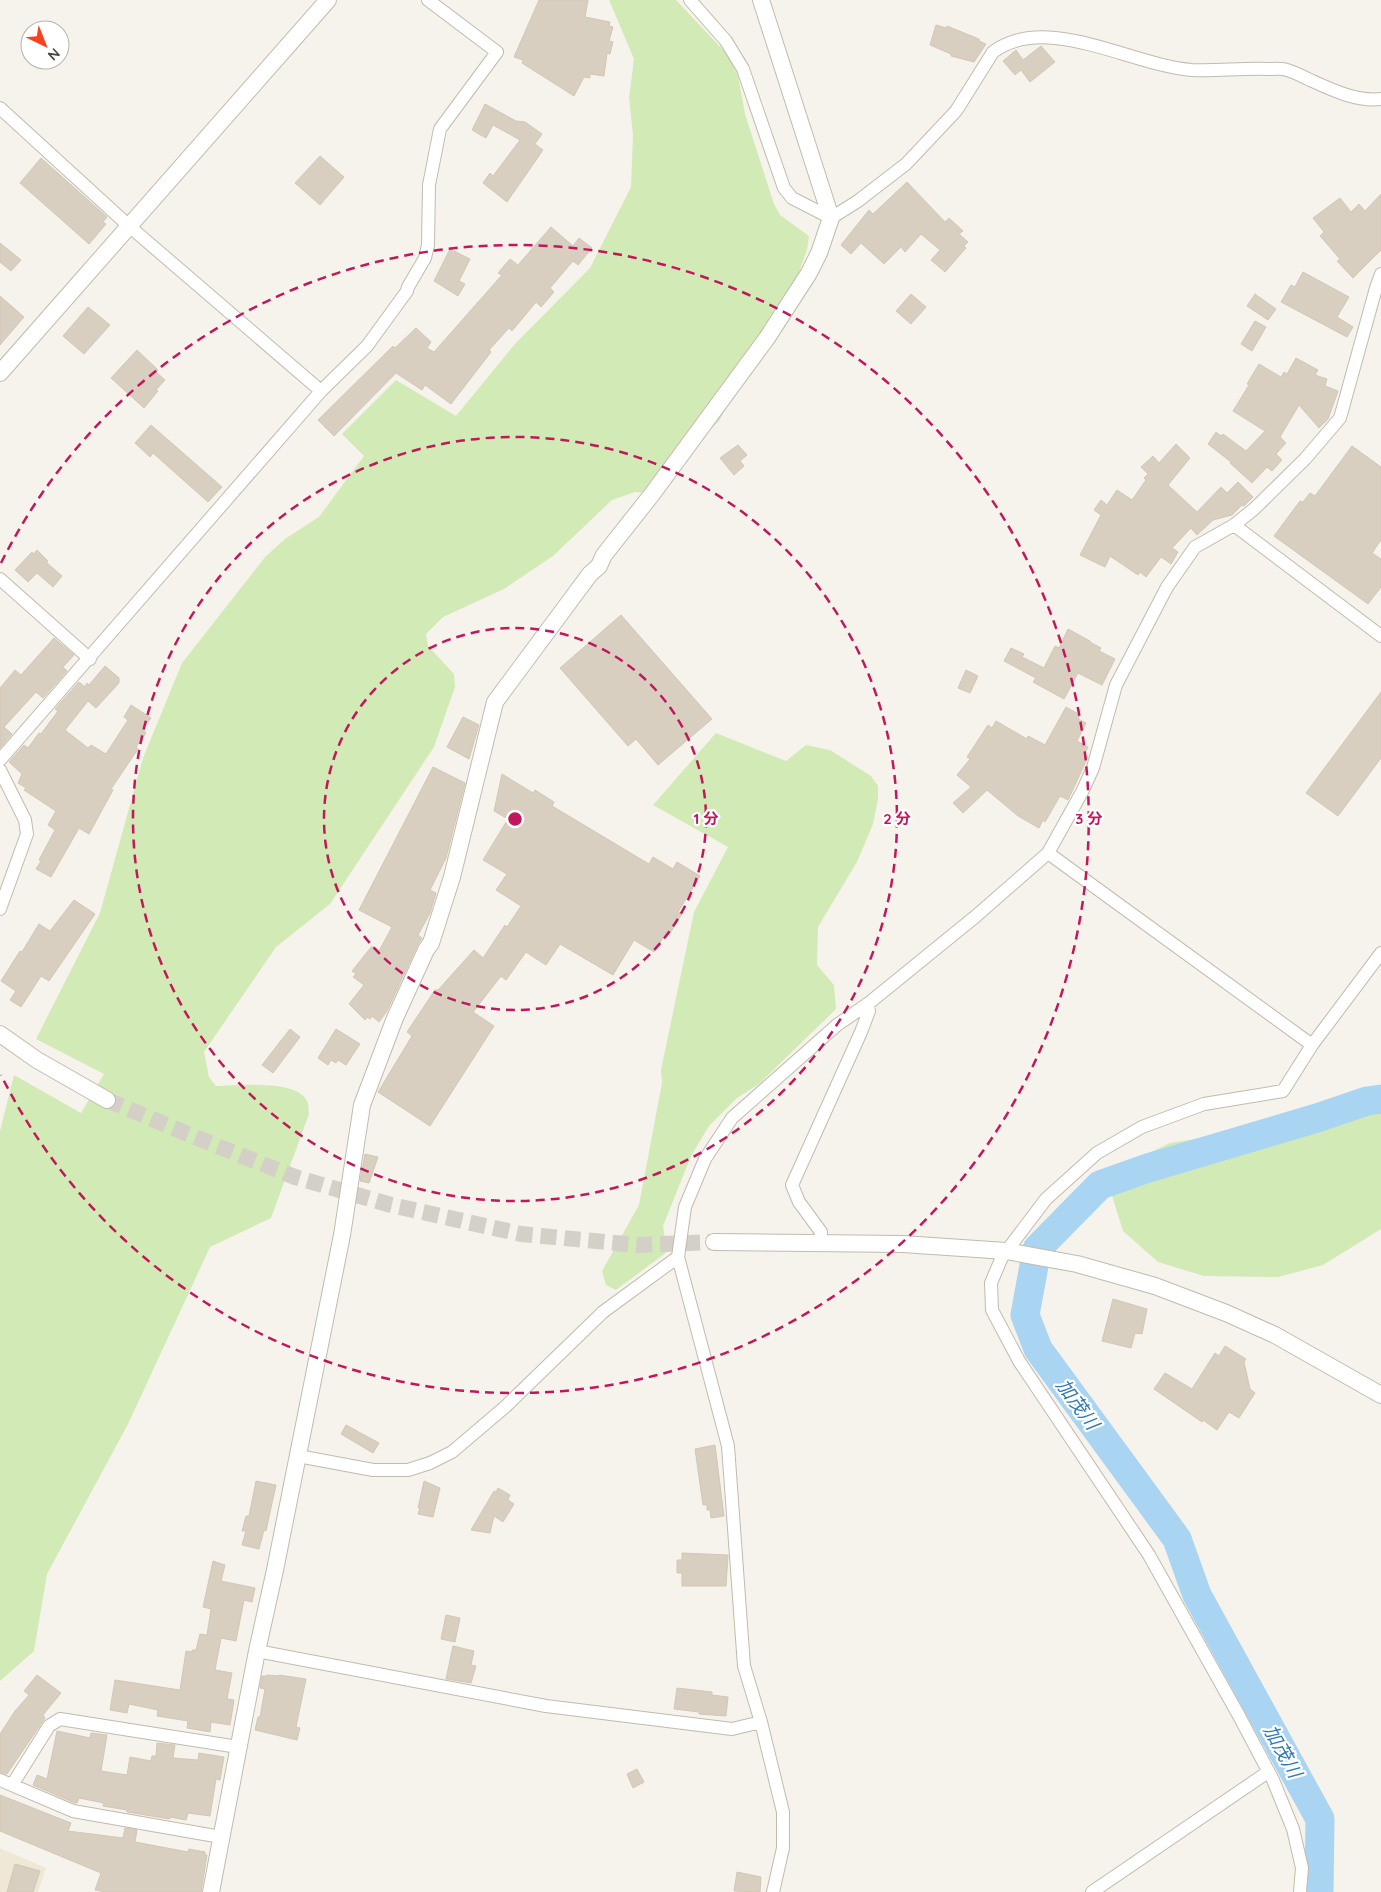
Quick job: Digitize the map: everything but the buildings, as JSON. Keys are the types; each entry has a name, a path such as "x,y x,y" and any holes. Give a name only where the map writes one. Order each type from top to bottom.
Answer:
{"street":[{"path":"0,373 328,0"},
{"path":"0,760 321,392 366,346 407,291 426,258 429,185 440,128 498,52 428,0"},
{"path":"690,0 726,41 742,69 784,188 792,198 832,218"},
{"path":"761,0 832,218"},
{"path":"211,1892 256,1651 275,1570 342,1235 362,1105 395,1018 431,943 454,868 495,702 590,574 599,566 604,555 653,493 767,338 809,272 819,253 832,218 858,202 906,164 956,111 993,52 1015,40 1042,37 1085,44 1164,66 1192,70 1256,68 1287,70 1337,92 1374,100 1381,99"},
{"path":"0,108 129,226 321,392"},
{"path":"773,1892 783,1848 783,1812 761,1722 744,1666 728,1446 678,1257 685,1207 705,1159 732,1118 837,1025 867,1004 976,916 1048,853 1082,792 1093,768 1116,685 1167,587 1195,547 1234,525 1254,510 1305,460 1340,418 1381,274"},
{"path":"1234,525 1381,636"},
{"path":"0,579 90,658"},
{"path":"0,770 25,820 27,834 0,909"},
{"path":"1048,853 1312,1045"},
{"path":"1300,1892 1302,1868 1293,1829 1273,1780 1149,1555 1019,1361 992,1310 991,1283 1002,1257 1046,1199 1097,1154 1142,1127 1204,1104 1283,1091 1312,1045 1381,953"},
{"path":"820,1243 821,1232 799,1202 792,1186 861,1032 869,1011 867,1004"},
{"path":"0,1034 37,1060 107,1100"},
{"path":"714,1242 903,1244 1007,1251 1077,1264 1155,1286 1226,1313 1275,1335 1381,1394"},
{"path":"298,1456 373,1470 408,1470 430,1463 452,1452 512,1401 603,1312 678,1257"},
{"path":"256,1651 546,1706 732,1730 761,1722"},
{"path":"12,1785 49,1726 60,1719 238,1747"},
{"path":"1092,1892 1268,1772"},
{"path":"0,1780 73,1811 221,1837"}],"shaded area":[{"path":"0,1848 46,1868 38,1892 0,1892"}],"green space":[{"path":"609,0 676,0 727,54 738,76 745,114 774,204 780,215 809,236 807,250 794,286 719,421 647,493 635,492 612,500 553,556 504,589 443,617 426,634 428,646 454,674 455,687 434,747 330,904 276,947 204,1052 209,1077 216,1086 266,1085 280,1087 293,1090 302,1095 308,1103 309,1114 271,1218 210,1247 128,1424 47,1574 34,1651 0,1681 0,1131 14,1075 81,1113 104,1074 36,1039 100,913 143,758 182,663 266,556 285,539 319,517 364,456 342,434 396,380 456,416 515,344 590,268 631,187 633,135 629,98 634,59"},
{"path":"716,733 786,761 806,745 830,750 871,776 878,786 878,799 873,824 857,862 818,927 817,965 834,985 836,1009 759,1084 737,1098 709,1126 691,1156 663,1226 667,1252 616,1290 606,1285 602,1271 639,1205 662,1083 661,1070 694,912 728,847 653,805"},
{"path":"1381,1107 1381,1229 1323,1265 1278,1277 1204,1276 1158,1262 1123,1231 1109,1186 1122,1166 1170,1143 1375,1110"}],"waterway":[{"name":"加茂川","path":"1319,1892 1320,1819 1197,1595 1177,1539 1038,1349 1025,1315 1037,1249 1100,1185 1148,1168 1317,1118 1367,1101 1381,1099"}],"tunnel":[{"path":"107,1100 295,1177 391,1205 521,1234 637,1245 714,1242"}]}
